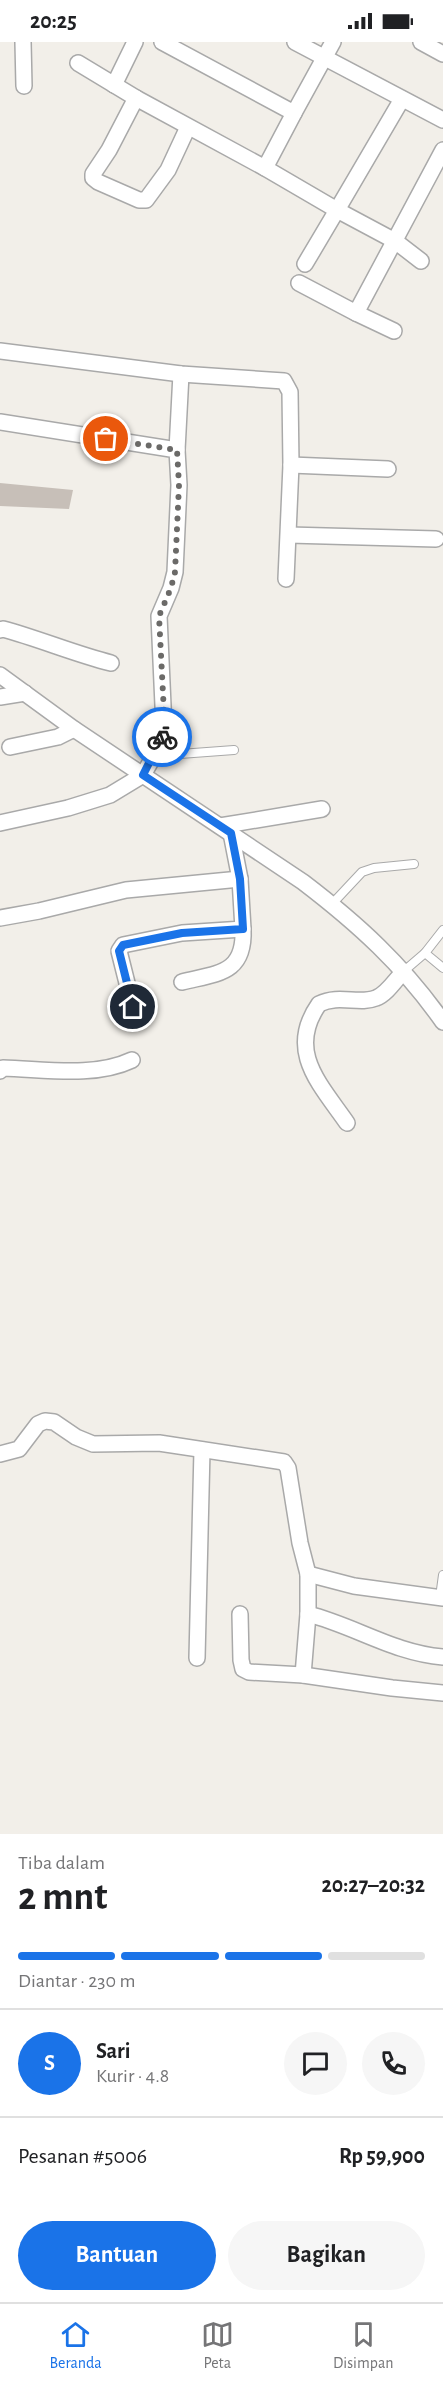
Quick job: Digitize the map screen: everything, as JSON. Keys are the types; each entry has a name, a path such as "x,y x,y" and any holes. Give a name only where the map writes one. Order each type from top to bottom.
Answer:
{"street":[{"path":"23,42 24,86"},
{"path":"114,85 135,42"},
{"path":"162,42 294,113"},
{"path":"295,42 443,120"},
{"path":"265,168 333,42"},
{"path":"421,42 443,54"},
{"path":"78,63 136,98 395,242 421,261"},
{"path":"136,98 109,150 93,174 93,178 98,182 139,200 146,200 168,170 188,127"},
{"path":"304,264 402,99"},
{"path":"356,313 443,150"},
{"path":"299,283 394,331"},
{"path":"0,351 181,374 284,381 290,392 291,465 290,535 286,579"},
{"path":"0,823 110,795 143,775 159,747 164,728 159,616 175,572 181,374"},
{"path":"0,423 177,450"},
{"path":"291,465 388,469"},
{"path":"290,535 436,539"},
{"path":"0,630 40,639 111,663"},
{"path":"0,675 74,729 332,904 371,937 404,971 443,1022"},
{"path":"0,697 25,693"},
{"path":"10,747 58,737 74,729"},
{"path":"225,830 322,809"},
{"path":"182,982 226,969 238,961 243,952 240,879 225,830"},
{"path":"0,918 126,890 240,879"},
{"path":"133,1007 119,951 123,945 182,933 243,929"},
{"path":"347,1123 313,1072 304,1041 307,1026 319,1004 338,998 378,998 404,971"},
{"path":"0,1071 3,1068 90,1070 114,1067 132,1060"},
{"path":"0,1454 19,1449 38,1424 45,1421 54,1422 76,1437 93,1444 159,1443 284,1462 288,1468 300,1543 308,1574 308,1614 303,1675"},
{"path":"197,1658 202,1450"},
{"path":"308,1574 354,1586 441,1597"},
{"path":"240,1614 241,1660 243,1669 249,1672 303,1675 443,1693"},
{"path":"308,1614 328,1619 374,1640 412,1652 443,1657"}],"lane":[{"path":"159,747 180,754 234,750"},
{"path":"332,904 362,872 374,868 414,864"},
{"path":"404,971 442,934"},
{"path":"425,953 443,968"},
{"path":"441,1597 443,1575"}],"building":[{"path":"0,483 73,490 69,509 0,506"}],"way so far":[{"path":"106,439 177,450 179,485 175,572 159,616 164,713 162,737"}],"route":[{"path":"133,1007 119,951 123,945 182,933 243,929 240,879 231,833 143,775 162,737"}]}
